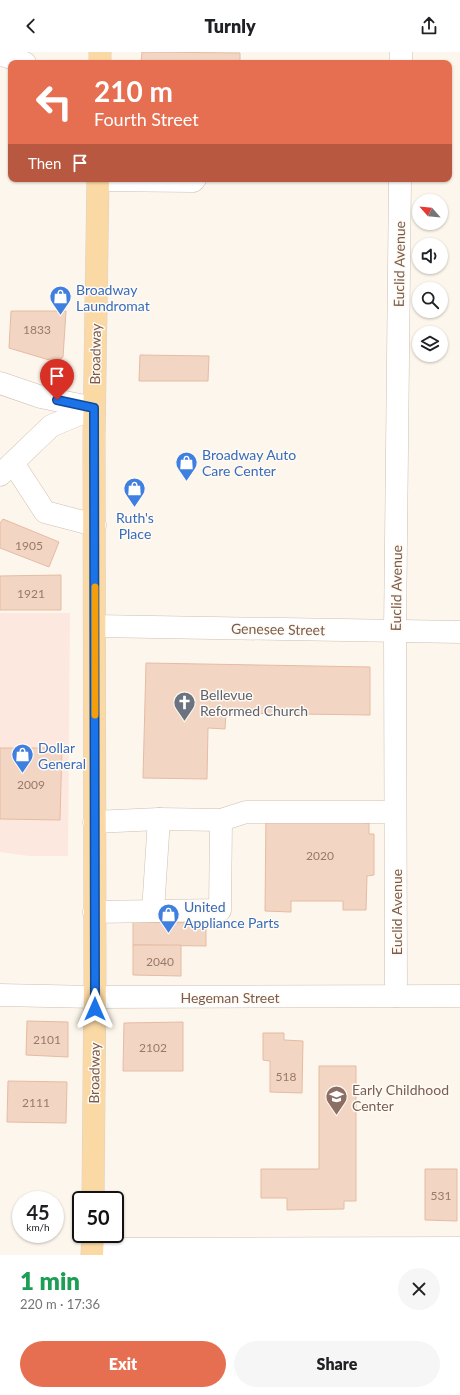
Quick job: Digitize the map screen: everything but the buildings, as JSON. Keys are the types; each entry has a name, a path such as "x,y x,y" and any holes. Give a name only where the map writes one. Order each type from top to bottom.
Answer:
{"main road":[{"name":"Broadway","path":"93,1191 95,997 94,408 98,182"}],"street":[{"path":"0,54 17,60"},
{"name":"Euclid Avenue","path":"396,996 395,630 400,182"},
{"path":"0,383 41,397 94,408"},
{"path":"94,408 51,426 6,469 45,512 51,515 95,525"},
{"name":"Genesee Street","path":"95,626 460,632"},
{"path":"94,822 159,819 221,820 246,812 395,812"},
{"path":"153,911 159,819"},
{"path":"94,912 220,910 221,820"},
{"name":"Hegeman Street","path":"0,995 95,997 460,996"},
{"path":"93,1246 291,1252 460,1248"}],"shaded area":[{"path":"0,613 70,613 68,856 29,856 0,852"}],"slow traffic":[{"path":"95,587 95,715"}],"place":[{"name":"Broadway Laundromat","path":"60,316"},
{"name":"Broadway Auto Care Center","path":"187,482"},
{"name":"Ruth's Place","path":"135,508"},
{"name":"Bellevue Reformed Church","path":"185,722"},
{"name":"Dollar General","path":"22,774"},
{"name":"United Appliance Parts","path":"169,934"},
{"name":"Early Childhood Center","path":"337,1116"}],"route":[{"path":"57,400 94,408 95,1009"}]}
